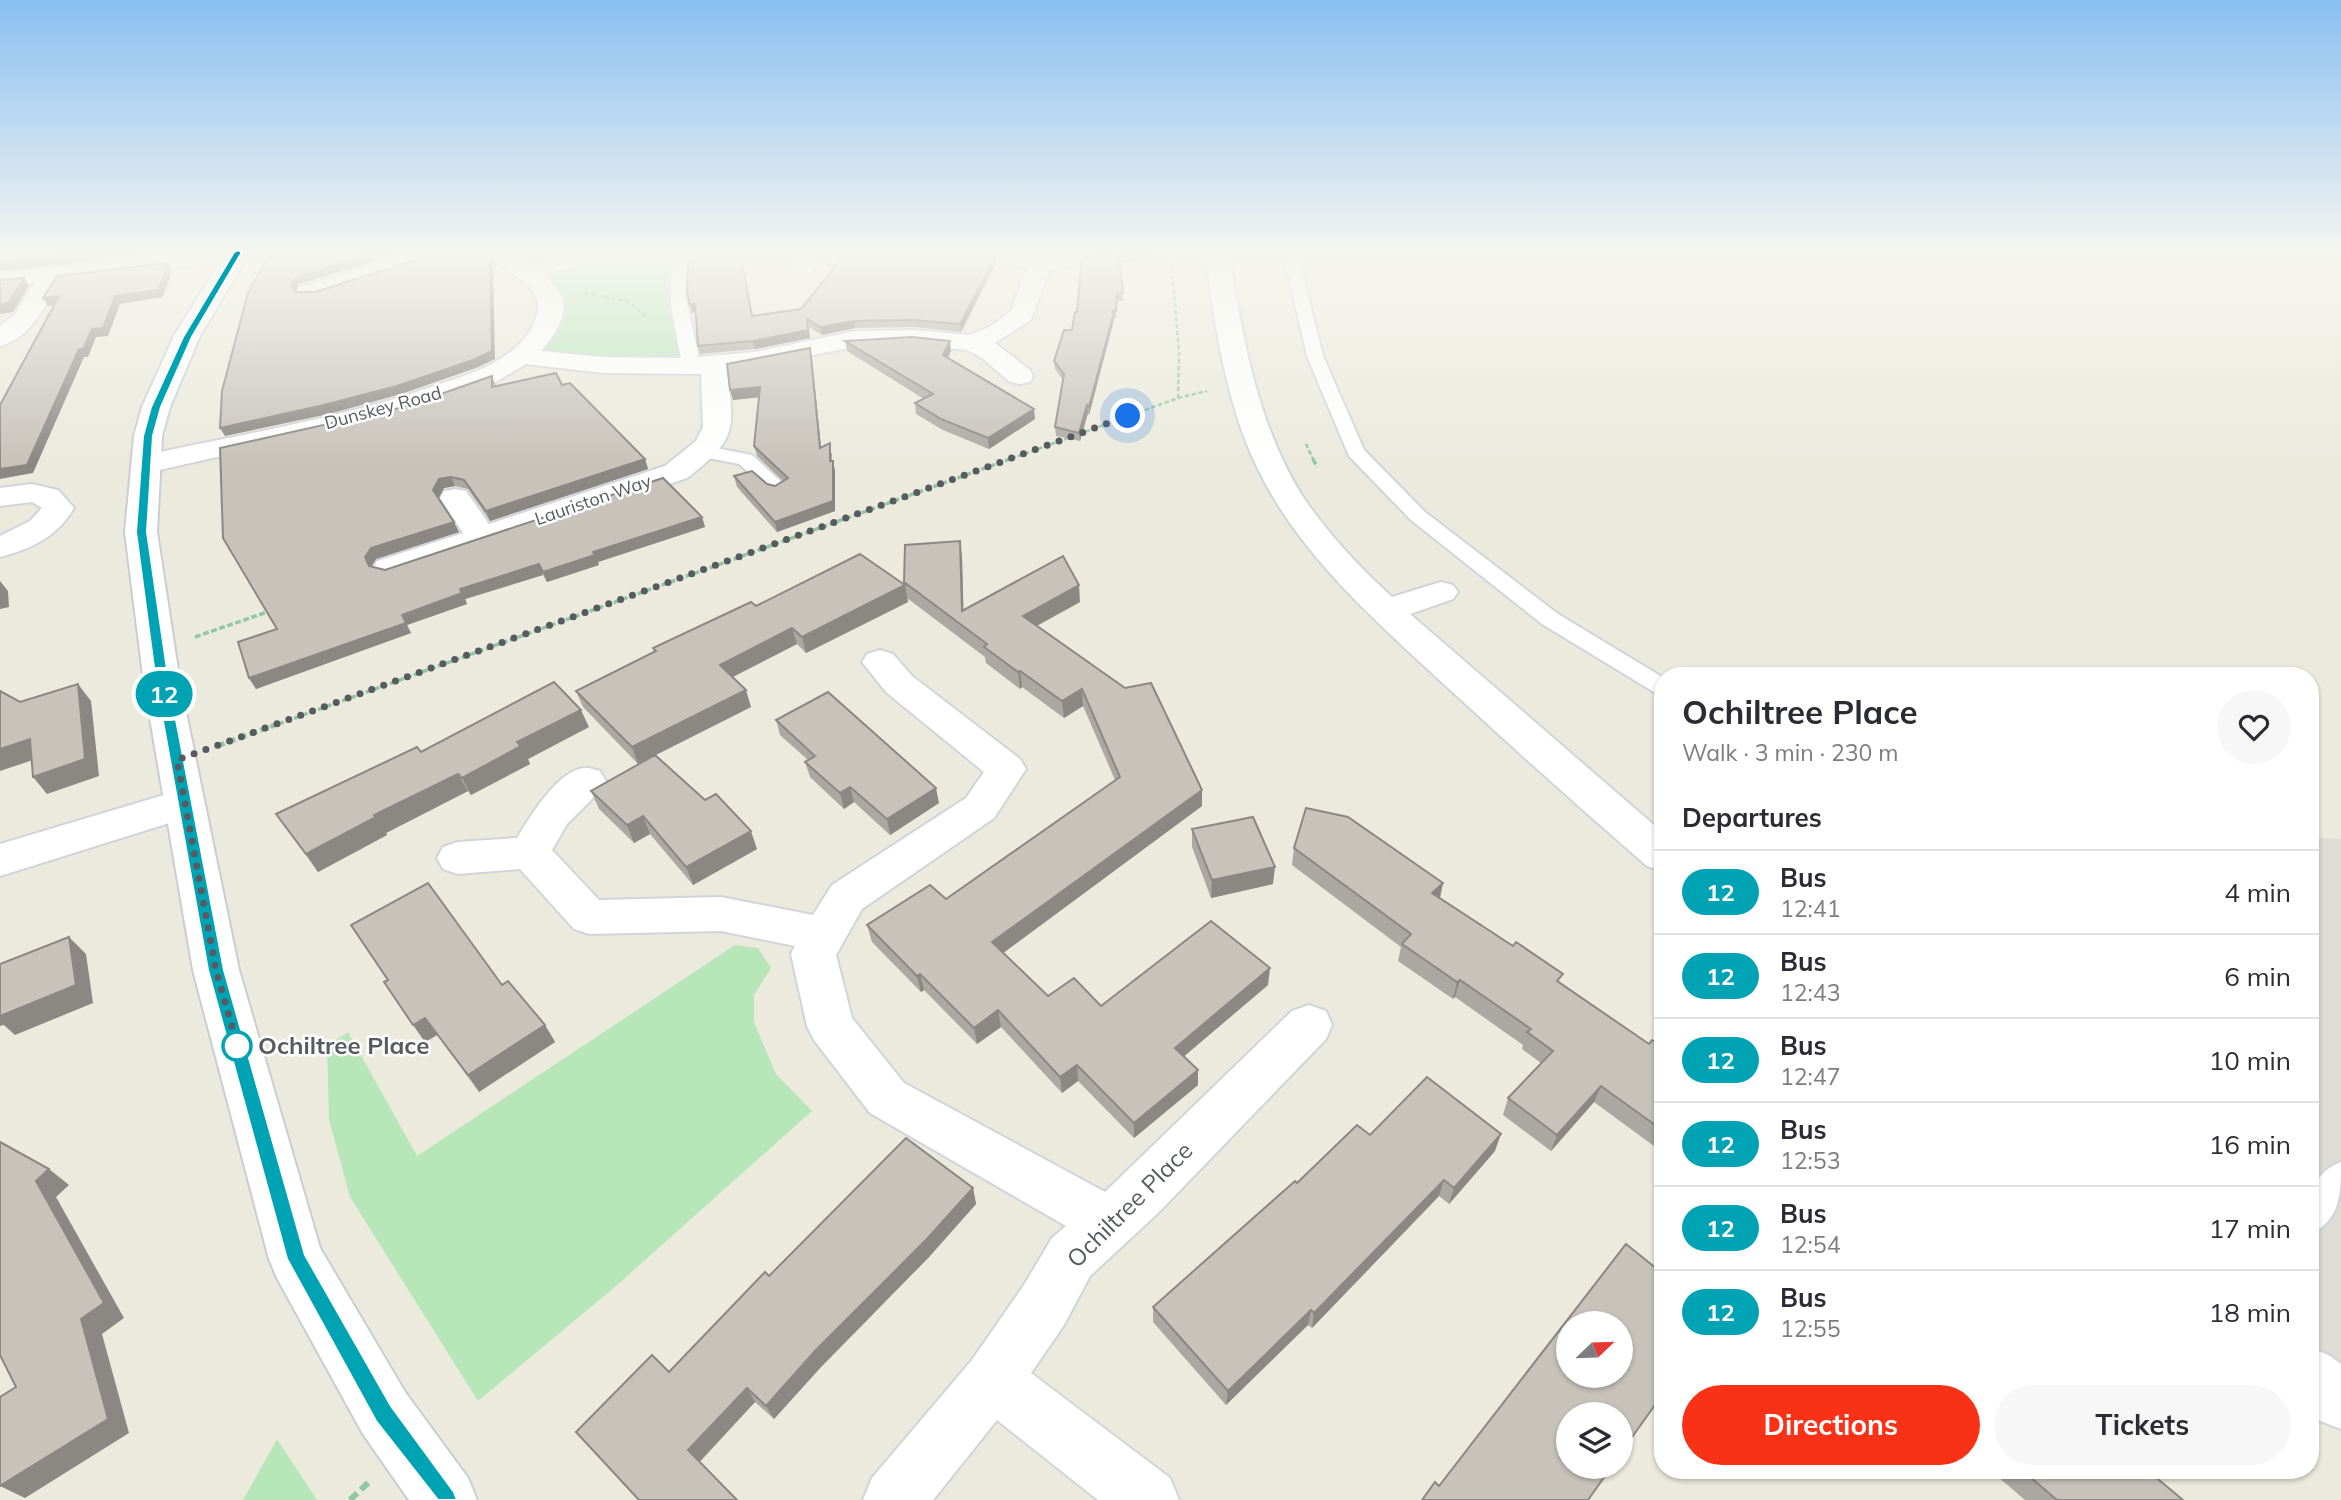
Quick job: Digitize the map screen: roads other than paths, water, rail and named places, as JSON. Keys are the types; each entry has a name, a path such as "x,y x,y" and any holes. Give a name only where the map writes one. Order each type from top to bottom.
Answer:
{"street":[{"path":"0,338 19,322"},
{"path":"196,322 156,407 148,436 141,532 184,804 216,970 296,1259 384,1413 446,1500"},
{"name":"Dunskey Road","path":"146,464 397,408 479,380 522,356 544,332 547,322"},
{"path":"974,343 1012,322"},
{"path":"1227,322 1231,350 1247,406 1273,470 1308,527 1385,611 1564,772 1654,848"},
{"path":"522,356 632,366 702,365 741,362 856,339 931,339 974,343 995,355 1020,376"},
{"path":"702,365 719,432 705,452"},
{"name":"Lauriston Way","path":"389,568 676,472 705,452"},
{"path":"0,497 31,493 46,495 54,500 58,508 54,517 44,526 0,547"},
{"path":"455,498 482,537"},
{"path":"1385,611 1441,592"},
{"path":"880,662 899,684 1006,769 980,808 847,897 813,954 831,1026 887,1098 1110,1223"},
{"path":"530,853 552,814 586,781"},
{"path":"0,860 184,804"},
{"path":"530,853 589,917 721,914 825,935"},
{"path":"458,858 530,853"},
{"name":"Ochiltree Place","path":"894,1500 992,1380 1044,1305 1071,1257 1110,1223 1309,1025"},
{"path":"992,1380 1148,1500"},
{"path":"2319,1383 2341,1400"}],"lane":[{"path":"682,322 691,358 702,365"},
{"path":"1307,322 1315,356 1356,452 1418,516 1550,619 1654,682"},
{"path":"705,452 745,459 778,488"},
{"path":"2319,1206 2341,1177"}],"place":[{"name":"Ochiltree Place","path":"237,1046"}]}
